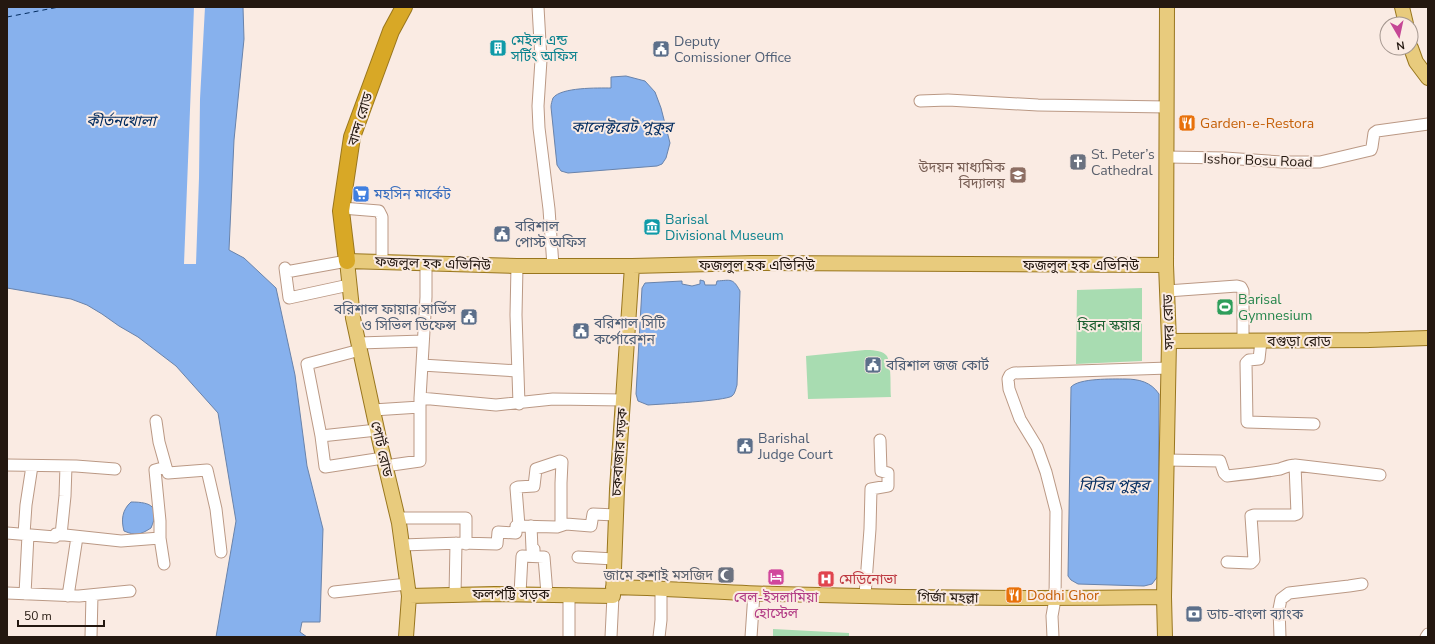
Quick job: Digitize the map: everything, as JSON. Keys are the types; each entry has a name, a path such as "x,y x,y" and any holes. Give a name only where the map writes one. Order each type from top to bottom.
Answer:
{"highway":[{"name":"বান্দ রোড","path":"347,261 342,208 352,137 391,31 404,7"}],"main road":[{"name":"সদর রোড","path":"1165,637 1164,597 1169,368 1166,265 1167,7"},
{"path":"1414,56 1416,62 1428,78"},
{"name":"ফজলুল হক এভিনিউ","path":"347,261 517,266 632,266 753,263 1166,265"},
{"name":"পোর্ট রোড","path":"347,261 354,318 384,462 398,518 408,590 406,637"},
{"name":"চকবাজার সড়ক","path":"613,591 616,515 632,266"},
{"name":"বগুড়া রোড","path":"1169,341 1369,340 1428,338"},
{"name":"গির্জা মহল্লা","path":"613,591 661,588 754,593 865,596 1055,599 1164,597"},
{"name":"ফলপট্টি সড়ক","path":"408,590 455,595 569,594 613,591"}],"street":[{"path":"538,7 541,60 538,106 539,128 549,208 553,266"},
{"path":"920,102 948,100 1038,105 1167,107"},
{"name":"Isshor Bosu Road","path":"1167,157 1225,158 1282,162 1320,162 1371,150 1374,133 1378,130 1428,124"},
{"path":"342,208 379,210 382,218 382,261"},
{"path":"347,261 286,270 289,298 350,285"},
{"path":"423,342 360,346 308,364 322,436 325,467 384,462 420,461 420,402 422,365 423,342 426,264"},
{"path":"517,266 516,315 519,404"},
{"path":"1167,291 1237,286 1241,287 1243,291 1243,341"},
{"path":"1261,341 1259,359 1249,360 1246,362 1247,422 1314,424"},
{"path":"422,365 518,371"},
{"path":"1053,637 1052,616 1055,599 1056,511 1046,472 1037,447 1020,419 1009,389 1008,379 1010,375 1014,373 1169,368"},
{"path":"373,410 420,402 496,405 519,404 553,399 623,400"},
{"path":"156,421 159,442 168,473 207,470 216,510 221,552"},
{"path":"322,436 377,430"},
{"path":"865,596 870,529 871,489 888,486 888,473 881,471 880,440"},
{"path":"1167,460 1220,461 1224,473 1227,476 1283,468 1288,465 1380,475"},
{"path":"519,526 516,488 534,486 536,469 560,461 562,462 561,525"},
{"path":"7,465 115,469"},
{"path":"1227,562 1251,563 1254,560 1251,516 1297,514 1295,465"},
{"path":"25,594 26,505 32,466"},
{"path":"61,535 66,466"},
{"path":"164,564 160,538 160,521 155,470 166,467"},
{"path":"402,545 461,543 497,544 498,532 516,533 516,526 566,524 591,526 593,514 616,515"},
{"path":"398,518 466,518 461,543 455,595"},
{"path":"531,526 532,549 534,549 534,556"},
{"path":"7,533 56,537 56,534 121,541 160,538"},
{"path":"68,596 76,537"},
{"path":"520,594 522,556 544,557 547,594"},
{"path":"578,557 614,559"},
{"path":"1280,637 1279,609 1281,599 1290,593 1362,584"},
{"path":"659,637 661,620 661,588"},
{"path":"334,592 408,590"},
{"name":"চকবাজার সড়ক","path":"611,637 613,591"},
{"path":"7,593 68,596 130,592"},
{"path":"751,637 754,593"},
{"path":"91,637 92,594"},
{"path":"569,594 569,637"}],"green space":[{"name":"হিরন স্কয়ার","path":"1142,288 1142,361 1076,364 1077,290"},
{"path":"865,350 881,352 888,358 891,397 808,399 806,356"},
{"path":"773,629 849,633 849,637 773,637"}],"water":[{"name":"কীর্তনখোলা","path":"7,7 243,7 244,39 234,140 229,250 244,258 276,288 295,375 307,466 323,529 320,622 302,622 300,632 307,637 216,637 236,521 218,413 176,366 138,337 87,305 71,299 7,288"},
{"name":"কালেক্টরেট পুকুর","path":"626,76 645,81 655,92 661,108 670,143 666,158 662,164 657,166 568,173 561,171 557,165 551,107 553,98 557,94 571,90 611,88 611,77"},
{"path":"700,280 704,281 705,285 716,285 717,281 731,281 740,291 737,385 734,394 727,398 678,403 648,405 638,401 636,394 642,288 645,283 682,281 682,284 692,286 700,284"},
{"name":"বিবির পুকুর","path":"1104,379 1125,379 1144,382 1156,390 1159,394 1158,576 1152,584 1144,586 1078,584 1071,580 1068,576 1071,387 1081,382"},
{"path":"131,502 144,503 152,507 155,515 151,528 144,532 135,534 124,531 123,515"}],"pier":[{"path":"194,7 205,7 200,99 196,264 184,264"}],"ferry route":[{"path":"7,17 59,7"}],"place":[{"name":"মেইল এন্ড সর্টিং অফিস","path":"498,48"},
{"name":"Deputy Comissioner Office","path":"661,49"},
{"name":"Garden-e-Restora","path":"1187,123"},
{"name":"St. Peter’s Cathedral","path":"1078,162"},
{"name":"উদয়ন মাধ্যমিক বিদ্যালয়","path":"1018,175"},
{"name":"মহসিন মার্কেট","path":"361,194"},
{"name":"Barisal Divisional Museum","path":"652,227"},
{"name":"বরিশাল পোস্ট অফিস","path":"502,234"},
{"name":"Barisal Gymnesium","path":"1225,307"},
{"name":"বরিশাল ফায়ার সার্ভিস ও সিভিল ডিফেন্স","path":"469,317"},
{"name":"বরিশাল সিটি কর্পোরেশন","path":"581,331"},
{"name":"বরিশাল জজ কোর্ট","path":"873,365"},
{"name":"Barishal Judge Court","path":"745,446"},
{"name":"জামে কশাই মসজিদ","path":"726,575"},
{"name":"বেল-ইসলামিয়া হোস্টেল","path":"776,577"},
{"name":"মেডিনোভা","path":"826,579"},
{"name":"Dodhi Ghor","path":"1014,595"},
{"name":"ডাচ-বাংলা ব্যাংক","path":"1194,614"}]}
